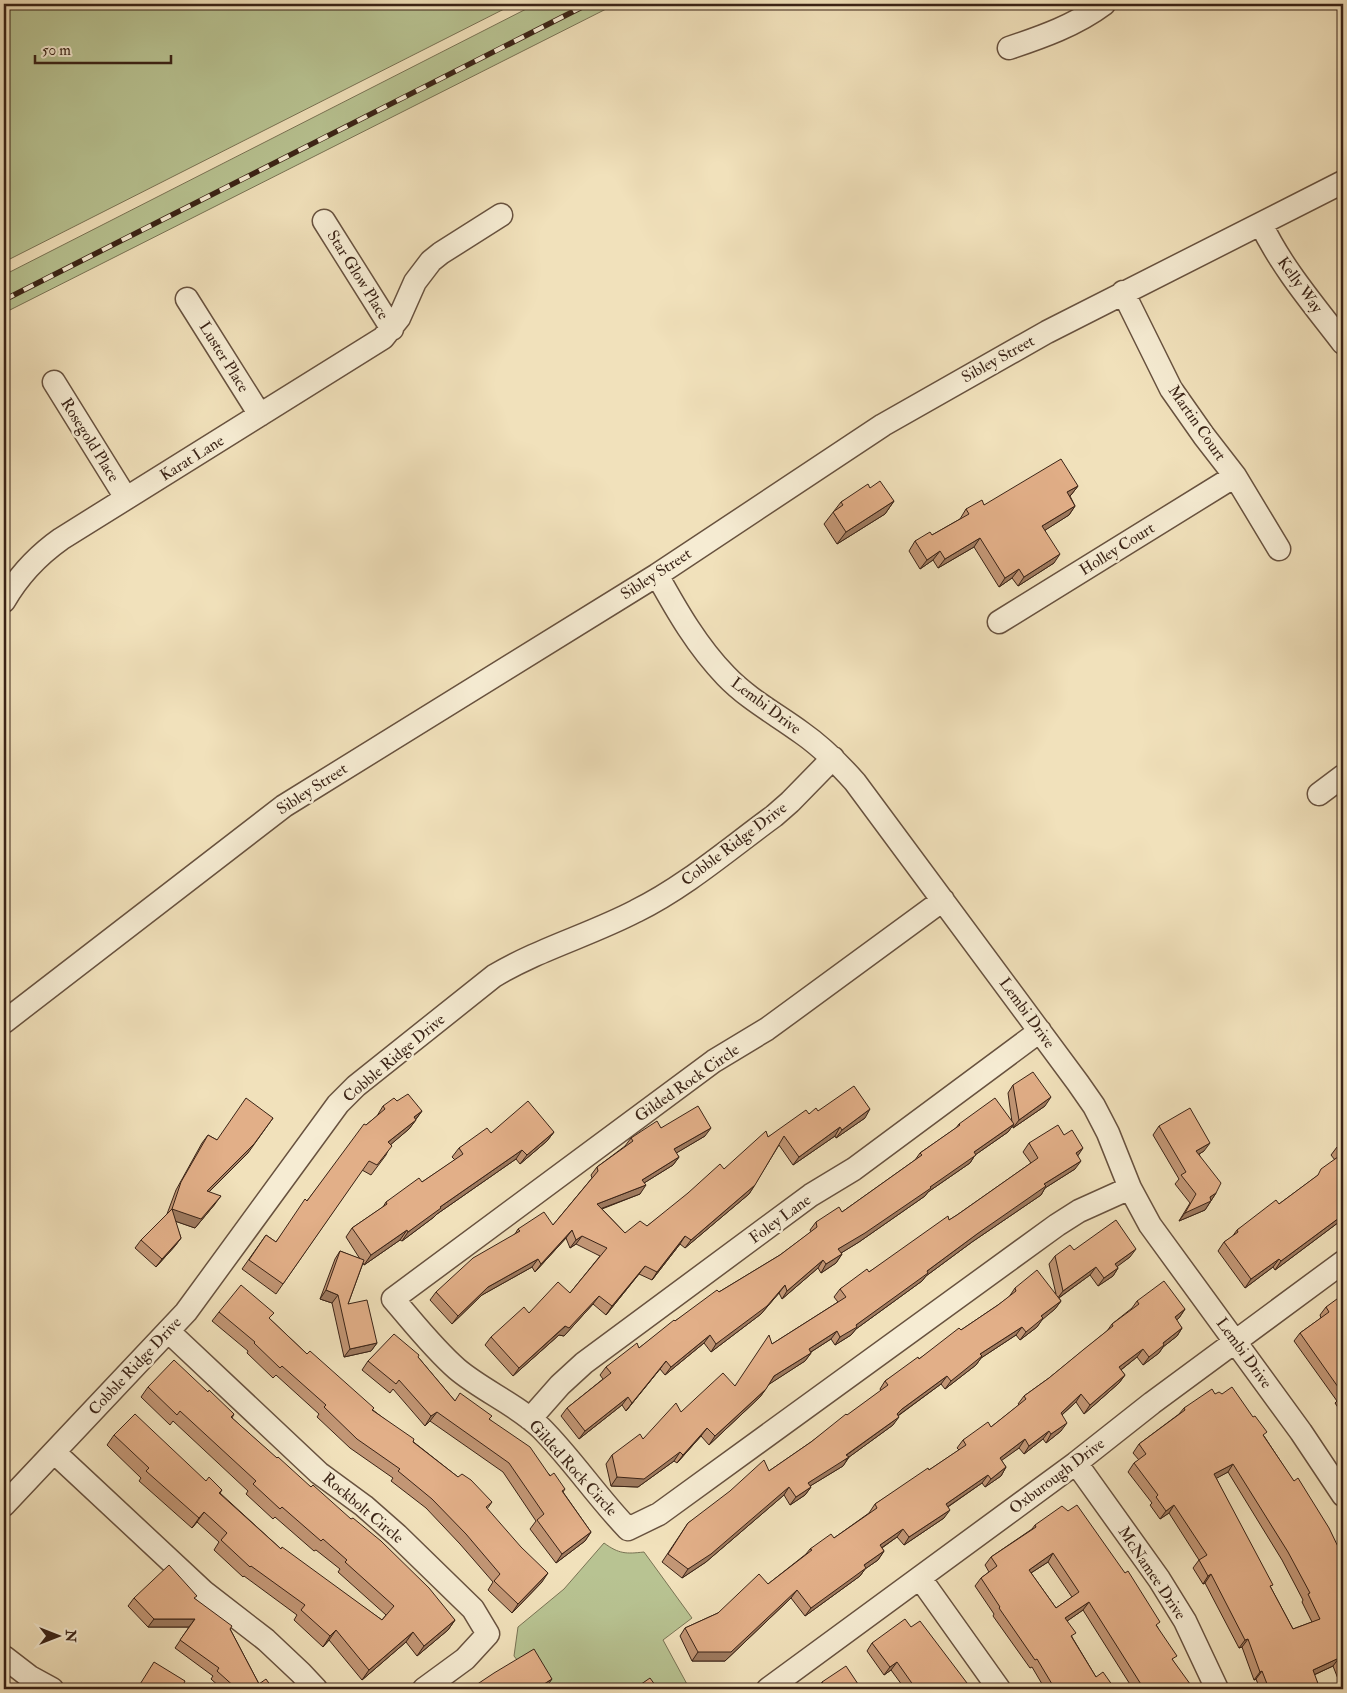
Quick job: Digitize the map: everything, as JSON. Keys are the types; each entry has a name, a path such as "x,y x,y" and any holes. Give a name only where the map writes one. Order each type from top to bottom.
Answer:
{"street":[{"path":"1009,48 1066,26 1094,12 1104,4"},
{"name":"Sibley Street","path":"4,1022 284,806 657,575 883,425 1039,336 1343,182"},
{"name":"Karat Lane","path":"4,600 23,572 48,548 372,346 392,329 406,306 415,282 431,261 440,253 501,215"},
{"name":"Star Glow Place","path":"324,221 392,329"},
{"name":"Kelly Way","path":"1261,224 1270,244 1343,343"},
{"name":"Martin Court","path":"1123,292 1171,389 1235,476 1279,549"},
{"name":"Luster Place","path":"187,299 260,415"},
{"name":"Rosegold Place","path":"54,382 126,498"},
{"name":"Holley Court","path":"999,622 1235,476"},
{"name":"Lembi Drive","path":"657,575 688,629 726,676 756,703 803,734 833,758 855,782 943,900 1094,1106 1108,1133 1130,1188 1150,1225 1301,1432 1343,1495"},
{"name":"Cobble Ridge Drive","path":"4,1505 186,1312 338,1104 356,1086 494,976 519,961 635,912 663,897 790,802 833,758"},
{"path":"1318,794 1343,776"},
{"name":"Gilded Rock Circle","path":"943,900 767,1029 714,1061 393,1298 457,1369 510,1404 541,1429 628,1529 659,1514 1057,1225 1079,1211 1130,1188"},
{"name":"Foley Lane","path":"530,1419 560,1385 584,1363 811,1195 854,1169 1040,1031"},
{"name":"Oxburough Drive","path":"768,1689 1076,1464 1152,1403 1343,1262"},
{"name":"Rockbolt Circle","path":"168,1331 320,1473 364,1506 397,1535 472,1610 488,1634 465,1659 424,1689"},
{"path":"54,1452 204,1592 266,1640 316,1689"},
{"name":"McNamee Drive","path":"1076,1464 1159,1579 1184,1620 1218,1689"},
{"path":"920,1578 999,1689"},
{"path":"4,1657 30,1677 52,1689"}],"green space":[{"path":"4,4 514,4 4,262"},
{"path":"536,4 616,4 4,313 4,275"},
{"path":"604,1543 623,1552 644,1552 692,1618 663,1640 688,1686 700,1689 540,1689 514,1656 518,1627 564,1589"}],"building":[{"path":"1061,459 1078,486 1067,492 1075,506 1042,526 1060,554 1024,577 1019,569 1005,578 980,538 945,559 940,551 927,560 915,541 930,532 932,535 969,514 966,509 982,500 984,505"},
{"path":"880,481 894,501 846,532 833,512 843,505 841,502 868,484 870,488"},
{"path":"1033,1072 1051,1097 1019,1120 1013,1085"},
{"path":"854,1086 870,1109 842,1130 840,1127 799,1157 784,1136 755,1185 691,1240 685,1236 657,1272 645,1266 612,1306 599,1296 569,1328 565,1326 519,1368 491,1337 524,1307 529,1313 558,1282 570,1293 607,1248 582,1236 576,1240 572,1230 541,1264 538,1259 488,1287 458,1316 436,1292 473,1258 520,1231 518,1229 544,1212 553,1225 598,1171 597,1167 633,1141 631,1138 657,1121 661,1128 698,1106 711,1128 674,1149 679,1157 642,1180 646,1185 597,1204 625,1233 640,1221 647,1226 720,1164 724,1169 766,1131 768,1137 806,1110 809,1114 816,1108 818,1111"},
{"path":"408,1094 422,1111 414,1117 416,1120 388,1142 392,1146 377,1165 369,1161 283,1284 249,1260 266,1235 276,1242 305,1199 307,1201 364,1124 366,1125 385,1109 383,1106 394,1098 397,1101"},
{"path":"246,1098 273,1118 254,1144 207,1191 221,1196 201,1219 172,1209 181,1182 208,1135 217,1140"},
{"path":"995,1098 1014,1124 974,1152 976,1155 931,1188 838,1249 842,1254 826,1264 823,1260 787,1291 785,1285 767,1306 716,1344 710,1335 671,1367 666,1361 632,1403 628,1397 585,1431 567,1408 611,1373 606,1367 637,1343 639,1348 674,1320 717,1290 719,1292 780,1255 817,1227 816,1222 839,1207 842,1212 922,1155 920,1153"},
{"path":"528,1101 554,1132 527,1155 522,1150 440,1207 408,1232 407,1230 371,1255 352,1228 387,1204 386,1202 419,1178 422,1182 463,1154 459,1148 487,1128 491,1133"},
{"path":"1190,1108 1210,1143 1196,1151 1221,1183 1216,1193 1210,1197 1211,1201 1185,1213 1196,1194 1181,1175 1186,1172 1159,1126"},
{"path":"1058,1125 1064,1135 1072,1130 1083,1148 1076,1153 1081,1161 1044,1184 1046,1186 927,1271 928,1273 856,1325 857,1327 840,1337 837,1331 809,1349 811,1353 774,1376 766,1389 715,1436 707,1428 683,1455 680,1452 644,1479 617,1477 612,1455 640,1434 643,1439 676,1403 681,1412 723,1373 735,1386 769,1335 772,1344 846,1297 840,1289 867,1269 869,1272 948,1216 949,1220 957,1215 1038,1158 1029,1143"},
{"path":"1343,1142 1343,1215 1281,1261 1279,1259 1251,1279 1224,1242 1276,1200 1279,1204 1318,1175 1321,1169 1342,1154 1337,1147"},
{"path":"172,1209 181,1238 162,1259 141,1240"},
{"path":"1116,1220 1136,1249 1115,1264 1118,1268 1104,1278 1096,1267 1063,1291 1055,1256 1070,1245 1074,1250"},
{"path":"340,1251 364,1260 348,1304 367,1300 377,1343 350,1349 338,1295 326,1290"},
{"path":"1037,1270 1061,1301 1041,1316 1043,1318 1026,1332 1022,1327 980,1354 982,1356 951,1381 947,1376 902,1409 897,1414 899,1417 846,1455 849,1457 808,1483 811,1487 796,1497 789,1487 711,1554 688,1569 668,1554 688,1523 730,1491 764,1460 769,1471 888,1385 885,1381 918,1357 919,1359 959,1328 961,1330 998,1305 1016,1291 1015,1288"},
{"path":"1164,1281 1185,1309 1175,1317 1182,1328 1149,1357 1143,1349 1119,1367 1125,1375 1090,1405 1081,1394 1061,1413 1067,1423 1051,1434 1049,1431 1029,1446 1025,1439 1000,1458 1006,1467 991,1479 988,1475 946,1504 950,1510 909,1537 903,1529 880,1545 884,1551 864,1565 866,1568 811,1608 797,1590 731,1652 698,1652 685,1628 718,1613 759,1574 768,1584 831,1534 834,1538 877,1508 875,1504 966,1445 963,1440 988,1422 991,1427 1026,1399 1024,1396 1113,1326 1112,1324 1139,1304 1137,1301"},
{"path":"241,1285 274,1313 269,1318 307,1354 310,1351 374,1408 372,1410 414,1439 413,1442 458,1477 462,1474 471,1480 492,1502 486,1507 521,1547 548,1573 518,1604 494,1581 500,1574 466,1534 432,1499 398,1471 400,1469 357,1439 324,1407 326,1405 282,1366 280,1368 255,1342 219,1312"},
{"path":"1341,1296 1343,1301 1343,1394 1300,1333 1329,1312 1326,1307"},
{"path":"394,1334 419,1355 418,1357 455,1401 460,1393 492,1416 489,1419 530,1447 550,1476 554,1473 565,1489 562,1491 591,1532 562,1554 537,1520 544,1514 509,1463 437,1412 431,1416 399,1380 396,1384 368,1361"},
{"path":"174,1360 208,1392 209,1390 234,1414 231,1417 277,1458 311,1487 313,1485 351,1519 353,1518 381,1541 429,1588 455,1620 424,1646 413,1632 369,1670 336,1630 330,1636 301,1610 305,1605 250,1567 221,1540 227,1533 204,1512 199,1518 146,1471 149,1468 114,1435 135,1414 206,1481 209,1477 222,1490 219,1493 281,1549 282,1547 382,1620 394,1606 345,1562 347,1560 323,1539 321,1541 282,1507 280,1509 253,1484 256,1481 180,1411 177,1415 148,1387"},
{"path":"1232,1387 1253,1417 1255,1416 1267,1432 1263,1435 1294,1481 1298,1478 1329,1528 1343,1557 1343,1669 1339,1658 1313,1670 1320,1689 1269,1689 1262,1671 1260,1672 1248,1639 1245,1640 1211,1574 1208,1576 1199,1560 1207,1555 1174,1505 1166,1511 1156,1497 1158,1495 1134,1463 1146,1454 1139,1444 1185,1410 1184,1408 1212,1389 1215,1394 1219,1392 1222,1394","holes":["1233,1464 1288,1552 1310,1593 1308,1594 1320,1619 1293,1629 1270,1586 1273,1585 1214,1474"]},
{"path":"1077,1505 1125,1573 1128,1571 1160,1622 1156,1625 1177,1656 1172,1659 1192,1689 1144,1689 1089,1602 1065,1618 1076,1633 1071,1636 1096,1677 1103,1672 1115,1689 1055,1689 1037,1659 1035,1660 999,1608 981,1578 997,1566 991,1557 1036,1527 1035,1525 1062,1506 1068,1511","holes":["1053,1553 1079,1592 1056,1608 1029,1570"]},
{"path":"169,1565 197,1596 194,1598 232,1626 230,1629 259,1684 266,1679 273,1689 245,1689 241,1685 237,1689 217,1671 219,1668 180,1640 195,1619 154,1619 134,1598"},
{"path":"905,1619 911,1627 920,1621 970,1689 919,1689 918,1687 916,1689 897,1662 890,1667 872,1643"},
{"path":"534,1649 552,1679 536,1689 470,1689 494,1673"},
{"path":"154,1662 185,1681 183,1685 189,1689 137,1689"},
{"path":"846,1666 860,1687 856,1689 827,1689 822,1682"},
{"path":"650,1678 658,1689 634,1689"}],"railway":[{"path":"4,300 588,4"}]}
